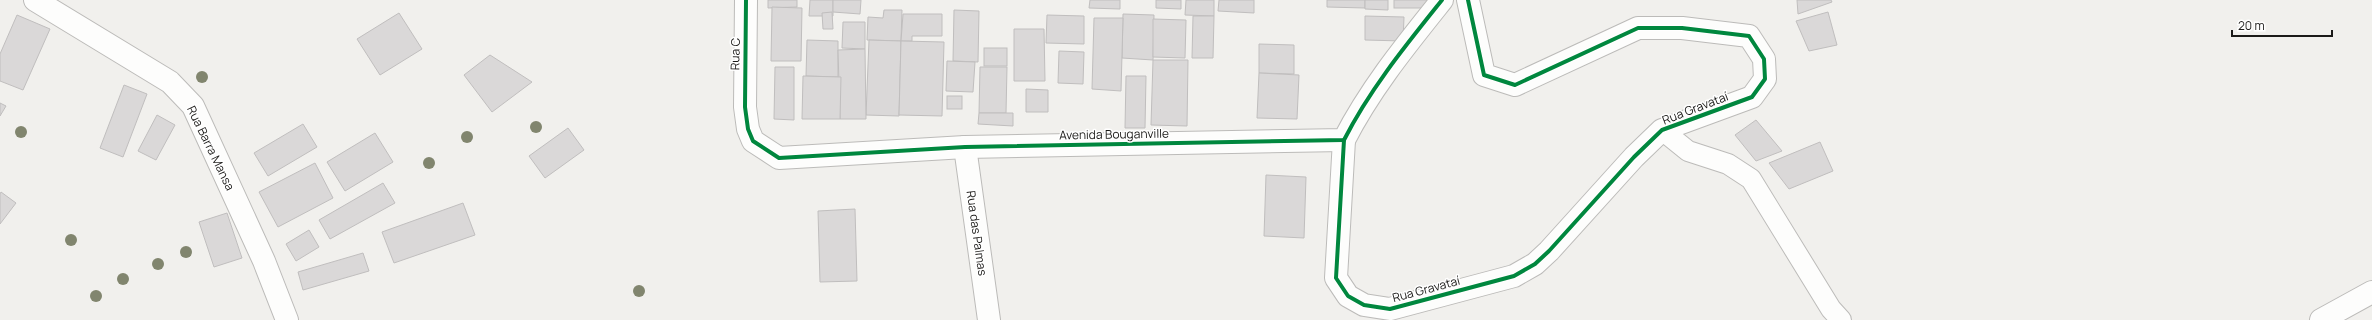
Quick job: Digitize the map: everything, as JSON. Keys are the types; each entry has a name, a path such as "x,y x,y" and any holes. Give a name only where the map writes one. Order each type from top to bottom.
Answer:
{"street":[{"name":"Rua Barra Mansa","path":"36,0 170,82 194,106 264,261 287,320"},
{"name":"Rua C","path":"745,107 746,0"},
{"path":"1344,140 1360,108 1377,83 1442,0"},
{"name":"Rua Gravataí","path":"1344,140 1336,278 1348,296 1364,305 1390,309 1514,276 1535,264 1550,251 1634,157 1662,130 1752,96 1765,79 1764,59 1749,36 1682,28 1638,28 1515,85 1484,75 1468,0"},
{"name":"Avenida Bouganville","path":"745,107 748,129 753,141 779,158 965,147 1344,140"},
{"name":"Rua das Palmas","path":"965,147 989,320"},
{"path":"2321,320 2372,292"}],"lane":[{"path":"1662,130 1688,151 1728,164 1752,179 1831,309 1841,320"}],"building":[{"path":"768,0 797,0 797,7 768,8"},
{"path":"810,0 833,0 833,16 809,16"},
{"path":"833,0 861,0 860,14 833,12"},
{"path":"1090,0 1120,0 1120,9 1089,8"},
{"path":"1156,0 1181,0 1181,9 1156,8"},
{"path":"1186,0 1214,0 1214,16 1185,15"},
{"path":"1219,0 1254,0 1254,13 1218,11"},
{"path":"1327,0 1365,0 1365,8 1327,7"},
{"path":"1365,0 1388,0 1388,10 1365,9"},
{"path":"1394,0 1427,0 1427,8 1394,8"},
{"path":"1797,0 1831,0 1832,2 1798,14"},
{"path":"772,7 802,8 801,61 771,61"},
{"path":"884,10 902,10 901,41 867,40 868,17 883,18"},
{"path":"954,10 979,11 978,62 953,61"},
{"path":"832,12 833,29 823,29 822,13"},
{"path":"1828,12 1837,45 1809,51 1796,21"},
{"path":"399,13 422,49 380,75 357,39"},
{"path":"903,14 942,14 942,36 912,36 912,41 901,41"},
{"path":"1123,14 1154,15 1153,60 1122,58"},
{"path":"17,15 50,29 23,90 0,81 0,54"},
{"path":"1047,15 1084,16 1084,44 1046,43"},
{"path":"1193,16 1214,16 1213,58 1192,58"},
{"path":"1365,16 1404,17 1403,41 1365,40"},
{"path":"1094,18 1123,18 1121,91 1092,89"},
{"path":"1153,19 1186,20 1185,58 1153,57"},
{"path":"843,22 865,22 865,49 842,48"},
{"path":"1014,29 1044,29 1045,81 1014,81"},
{"path":"807,40 838,41 838,77 806,76"},
{"path":"869,40 901,41 899,116 866,115"},
{"path":"901,41 944,42 942,116 899,115"},
{"path":"1259,44 1294,45 1294,74 1259,73"},
{"path":"984,48 1007,48 1007,66 984,66"},
{"path":"865,49 866,119 840,119 838,50"},
{"path":"1059,51 1084,52 1083,84 1058,83"},
{"path":"490,55 532,82 492,112 464,75"},
{"path":"1153,60 1188,60 1187,126 1151,125"},
{"path":"947,61 975,62 973,92 946,91"},
{"path":"775,67 794,67 794,120 774,119"},
{"path":"980,67 1007,67 1006,113 979,113"},
{"path":"1259,73 1299,75 1297,119 1257,118"},
{"path":"803,76 841,77 840,119 802,119"},
{"path":"1126,76 1146,76 1145,128 1125,128"},
{"path":"124,85 147,94 123,157 100,148"},
{"path":"1026,89 1048,90 1048,112 1026,112"},
{"path":"947,96 962,96 962,109 947,109"},
{"path":"0,103 6,106 0,116"},
{"path":"979,113 1013,113 1013,126 978,124"},
{"path":"157,115 175,125 156,160 138,151"},
{"path":"1756,120 1782,151 1756,161 1735,135"},
{"path":"303,124 317,147 268,176 254,153"},
{"path":"568,128 584,150 545,178 529,156"},
{"path":"375,133 393,162 345,191 327,162"},
{"path":"1820,142 1833,171 1789,189 1769,163"},
{"path":"315,163 333,198 278,227 259,192"},
{"path":"1266,175 1306,177 1304,238 1264,236"},
{"path":"383,183 395,203 330,239 319,220"},
{"path":"1,192 16,203 0,224 0,194"},
{"path":"463,203 475,235 394,263 382,232"},
{"path":"855,209 857,281 820,282 818,211"},
{"path":"227,213 242,258 214,267 199,222"},
{"path":"309,230 319,247 296,261 286,244"},
{"path":"363,253 369,271 303,290 298,272"}],"cycle path":[{"path":"746,0 745,107 748,129 753,141 779,158 965,147 1344,140 1354,121 1377,85 1442,0"},
{"path":"1344,140 1336,278 1348,296 1364,305 1390,309 1514,276 1535,264 1549,251 1634,157 1662,130 1752,97 1765,79 1764,59 1749,36 1682,28 1638,28 1515,85 1484,75 1468,0"}]}
